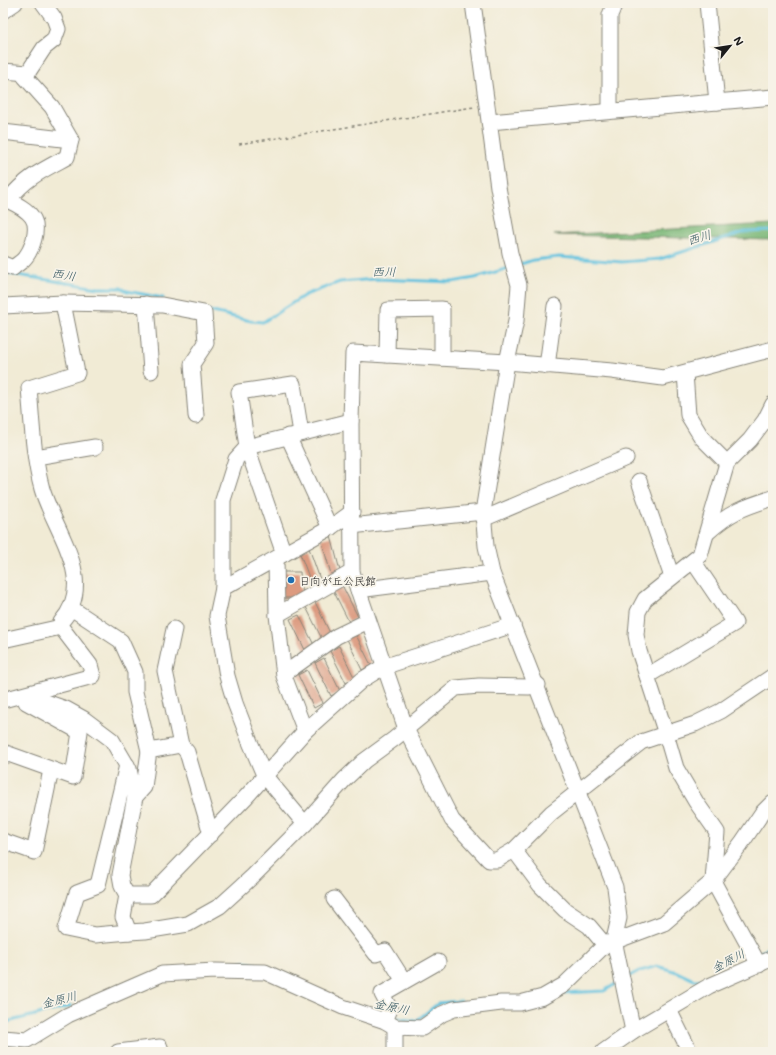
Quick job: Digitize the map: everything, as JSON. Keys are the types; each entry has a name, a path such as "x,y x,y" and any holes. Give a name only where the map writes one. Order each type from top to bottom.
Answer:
{"street":[{"path":"3,11 15,3"},
{"path":"3,264 13,268 23,260 30,250 35,233 33,218 22,207 5,199 33,175 67,157 71,140 52,107 25,77 44,48 54,40 58,29 54,18 43,3"},
{"path":"473,3 499,194 510,253 519,285 516,321 507,362 483,516 486,546 492,573 538,685 615,886 619,918 610,942 633,1032"},
{"path":"610,111 610,15 615,3"},
{"path":"707,3 717,102"},
{"path":"3,70 28,73"},
{"path":"490,122 773,97"},
{"path":"3,132 71,140"},
{"path":"15,697 93,676 90,665 61,626 61,622 71,608 74,597 75,576 69,550 50,511 42,488 36,457 29,388 77,373 63,303"},
{"path":"3,306 63,303 146,304 162,305 204,314 206,343 192,364 196,416"},
{"path":"146,304 151,371"},
{"path":"547,366 555,306"},
{"path":"387,355 388,310 442,309 442,358"},
{"path":"773,349 662,378 612,371 507,362 353,353 350,421 352,572 383,667 406,729 452,820 489,860 497,860 514,850 551,812 579,792 641,742 695,724 721,711 773,676"},
{"path":"685,373 688,415 702,438 727,462"},
{"path":"305,731 284,674 277,615 280,556 247,447 239,392 293,384 295,435 330,528"},
{"path":"759,965 713,881 717,832 696,802 676,768 647,676 636,635 638,612 645,600 700,555 727,462 750,440 765,420 773,404"},
{"path":"305,824 264,775 235,703 227,676 217,616 223,588 223,500 236,459 247,447 350,421"},
{"path":"36,457 95,447"},
{"path":"223,588 330,528 352,519 483,516 626,458"},
{"path":"639,481 672,577"},
{"path":"707,533 721,520 740,508 773,498"},
{"path":"647,676 735,623 693,561"},
{"path":"277,615 352,572"},
{"path":"358,590 492,573"},
{"path":"71,608 121,641 135,672 135,692 149,751 144,787 135,797"},
{"path":"284,674 337,636 368,621"},
{"path":"127,895 151,895 211,834 305,731 362,680 383,667 513,625"},
{"path":"3,640 61,626"},
{"path":"174,629 165,671 181,745 187,752 211,834"},
{"path":"127,764 98,885 77,893 66,929 95,935 145,931 188,924 220,906 254,876 305,824 344,780 364,761 456,688 479,686 529,687 538,685"},
{"path":"15,697 66,709 84,719 112,740 130,768 135,797 120,875 122,886 127,895 123,918 129,932"},
{"path":"3,757 3,752 73,777 80,732 15,697"},
{"path":"149,751 181,745"},
{"path":"3,841 34,852 51,770"},
{"path":"3,1038 27,1040 68,1015 162,974 215,971 265,972 343,1007 390,1024 422,1028 442,1014 454,1009 501,1003 520,1003 543,997 564,985 610,942 664,923 713,881 744,841 762,813 773,802"},
{"path":"514,850 540,885 565,910 610,942"},
{"path":"334,899 376,954 385,951 404,981"},
{"path":"604,1052 633,1032 709,986 773,958"},
{"path":"395,1052 390,1024 390,1009 382,994 438,962"},
{"path":"669,1010 690,1052"},
{"path":"118,1052 160,1047 161,1052"}],"path":[{"path":"239,144 488,105"}],"green space":[{"path":"773,224 773,240 554,235"}],"building":[{"path":"331,536 340,571 331,574 321,539"},
{"path":"309,548 321,582 312,585 299,551"},
{"name":"日向が丘公民館","path":"282,572 300,572 303,594 295,596 295,598 282,598"},
{"path":"342,585 358,617 349,622 333,590"},
{"path":"315,602 331,635 322,639 306,607"},
{"path":"299,615 315,647 306,652 290,619"},
{"path":"355,633 371,665 362,670 346,637"},
{"path":"339,646 355,679 346,683 330,651"},
{"path":"324,658 340,691 331,696 315,663"},
{"path":"307,670 323,703 314,708 298,675"}],"waterway":[{"name":"西川","path":"518,265 533,260 559,257 622,262 660,259 745,232 773,231"},
{"name":"西川","path":"209,311 251,321 263,322 305,295 340,282 376,279 452,282 475,278 509,268"},
{"name":"西川","path":"11,274 98,288 121,288 127,291 163,298"},
{"name":"金原川","path":"758,954 773,944"},
{"name":"金原川","path":"221,964 245,962 259,965"},
{"name":"金原川","path":"626,978 637,972 657,966 677,972 694,980 707,980"},
{"name":"金原川","path":"561,993 604,991 619,982"},
{"name":"金原川","path":"392,1017 416,1021 439,1003 460,1001"},
{"name":"金原川","path":"3,1023 71,1006"}],"place":[{"name":"日向が丘公民館","path":"291,580"}]}
